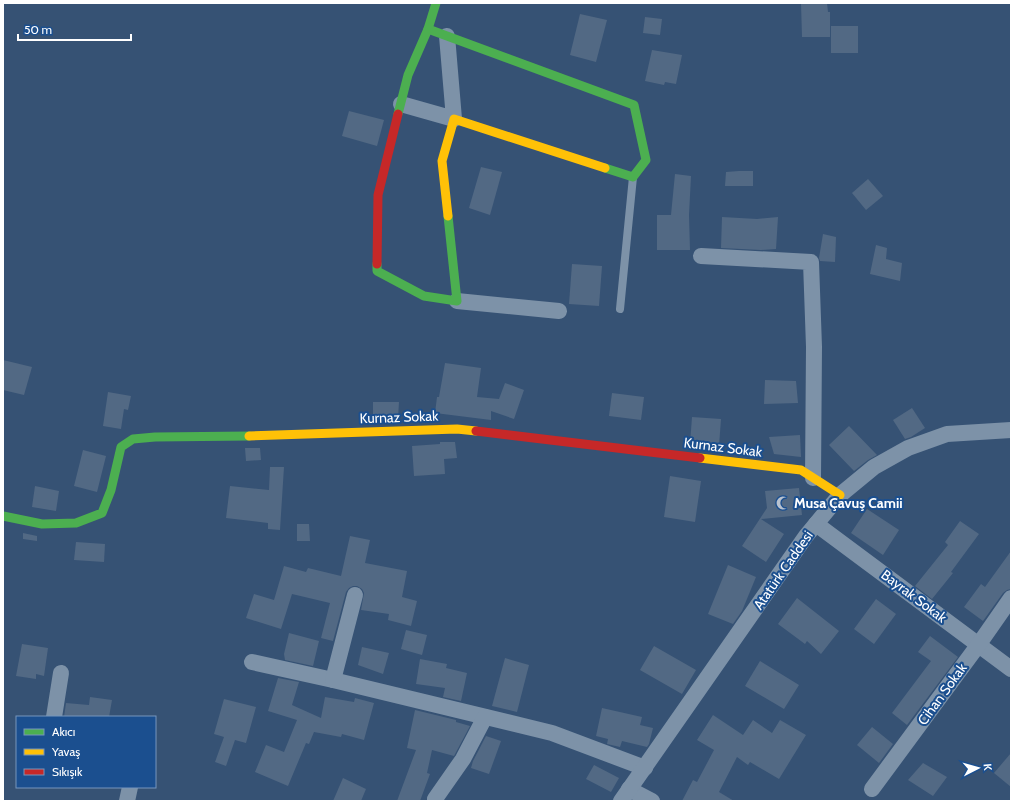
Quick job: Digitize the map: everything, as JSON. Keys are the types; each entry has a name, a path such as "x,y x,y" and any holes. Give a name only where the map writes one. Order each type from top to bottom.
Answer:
{"street":[{"path":"436,3 428,29 408,75 378,195 377,271 424,296 457,301 559,311"},
{"path":"401,104 454,119 633,177 646,160 634,105 428,29"},
{"path":"447,36 454,119 442,161 457,301"},
{"path":"701,256 811,262 814,347 813,478"},
{"name":"Kurnaz Sokak","path":"3,516 42,524 76,523 102,513 112,490 122,447 133,439 155,437 290,435 457,429 801,470 840,495"},
{"name":"Atatürk Caddesi","path":"625,795 806,536 840,495 874,467 908,448 947,434 1011,430"},
{"name":"Bayrak Sokak","path":"816,524 1011,669"},
{"path":"332,680 355,595"},
{"name":"Cihan Sokak","path":"872,789 1011,598"},
{"path":"252,662 552,733 645,768"},
{"path":"54,716 61,673"},
{"path":"435,799 463,759 485,717"},
{"path":"127,801 130,788"},
{"path":"625,795 652,801"}],"lane":[{"path":"620,309 633,177"}],"building":[{"path":"801,3 827,3 828,12 830,12 830,37 802,37"},
{"path":"580,14 607,20 596,62 570,55"},
{"path":"645,17 662,19 660,35 643,33"},
{"path":"831,26 858,26 858,53 831,53"},
{"path":"652,50 682,55 676,84 665,82 664,85 645,81"},
{"path":"349,111 384,120 377,146 342,136"},
{"path":"481,167 502,172 490,215 469,208"},
{"path":"753,171 753,186 725,186 726,172"},
{"path":"675,174 691,176 689,215 690,250 657,250 657,215 671,215"},
{"path":"868,179 883,196 866,210 852,193"},
{"path":"722,217 757,219 778,217 776,249 761,250 721,248"},
{"path":"823,234 836,237 835,262 820,261 819,258"},
{"path":"876,245 887,248 886,259 902,263 900,281 870,274"},
{"path":"572,264 602,266 599,306 569,304"},
{"path":"3,360 32,367 24,395 3,390"},
{"path":"445,363 481,368 477,397 499,399 505,383 524,390 514,419 491,411 491,420 435,413"},
{"path":"765,380 796,381 798,403 764,404"},
{"path":"108,392 131,396 128,410 124,409 121,429 103,426"},
{"path":"612,393 644,397 641,420 609,416"},
{"path":"373,402 399,402 398,419 373,420"},
{"path":"912,408 925,428 905,439 893,420"},
{"path":"692,417 721,419 719,446 690,444"},
{"path":"849,426 877,455 854,471 829,445"},
{"path":"800,435 801,457 774,454 769,437"},
{"path":"440,442 455,442 457,458 444,459 445,474 414,476 412,446 440,444"},
{"path":"245,448 260,448 261,460 246,461"},
{"path":"83,450 106,456 97,492 74,486"},
{"path":"270,467 284,467 280,530 268,529 268,523 226,518 230,486 269,490"},
{"path":"670,476 701,481 695,522 664,517"},
{"path":"35,486 59,491 56,511 32,507"},
{"path":"799,488 802,515 761,519 784,534 766,562 742,546 767,508 765,491"},
{"path":"867,509 899,530 883,555 851,533"},
{"path":"960,521 979,534 951,572 953,573 932,599 915,586 948,545 945,542"},
{"path":"297,524 309,524 310,541 297,541"},
{"path":"23,533 37,536 37,541 23,539"},
{"path":"350,536 370,540 365,563 407,571 402,597 417,601 411,626 388,620 389,614 361,610 364,593 362,589 357,586 349,588 346,592 333,641 321,638 330,603 292,594 281,629 246,618 254,594 274,600 284,566 306,572 308,568 341,576"},
{"path":"76,542 105,544 104,562 74,560"},
{"path":"1011,551 1011,589 1003,593 983,621 964,607 981,584 985,587"},
{"path":"728,565 756,577 742,611 733,624 708,614"},
{"path":"797,598 839,631 821,654 807,641 805,644 778,624"},
{"path":"876,599 896,614 874,644 854,629"},
{"path":"406,630 427,635 422,655 401,649"},
{"path":"289,633 319,641 313,666 285,660 284,654"},
{"path":"930,636 958,657 907,725 892,713 931,661 918,652"},
{"path":"22,644 48,648 44,676 36,674 36,679 16,676"},
{"path":"654,646 696,670 682,694 640,670"},
{"path":"362,647 389,653 383,674 358,665"},
{"path":"505,658 529,665 517,712 492,706"},
{"path":"420,659 447,664 446,668 467,673 461,701 443,697 445,688 416,684"},
{"path":"760,661 799,685 784,709 745,686"},
{"path":"278,678 299,682 292,705 321,718 325,697 354,702 355,698 374,703 364,740 342,734 341,737 314,732 309,744 306,743 288,786 255,772 266,745 284,752 297,720 268,711"},
{"path":"90,697 112,700 109,716 64,716 66,703 89,705"},
{"path":"224,699 256,707 246,743 235,740 226,766 215,762 224,737 214,734"},
{"path":"602,708 642,717 640,725 653,728 647,747 622,741 620,747 607,744 608,739 596,736"},
{"path":"415,710 456,720 456,722 470,726 454,756 432,750 427,773 430,774 420,801 397,801 416,750 407,748"},
{"path":"713,715 743,735 753,720 772,733 780,720 806,735 779,779 750,762 748,765 737,757 719,792 734,801 682,801 693,780 697,782 714,750 697,740"},
{"path":"872,727 893,744 879,763 857,745"},
{"path":"486,736 501,741 489,774 471,768"},
{"path":"1011,753 1011,787 994,773"},
{"path":"923,763 947,777 933,796 908,780"},
{"path":"594,765 619,778 611,792 586,779"},
{"path":"343,778 366,789 361,801 333,801"}],"traffic: fast":[{"path":"398,114 408,75 428,29 436,3"},
{"path":"428,29 634,105 646,160 633,177 605,168"},
{"path":"377,264 377,271 424,296 457,301 448,216"},
{"path":"3,516 42,524 76,523 102,513 111,490 121,447 133,439 155,437 249,436"}],"traffic: slow":[{"path":"448,216 442,161 454,119 605,168"},
{"path":"249,436 457,429 476,431"},
{"path":"700,458 801,470 840,495"}],"traffic: jam":[{"path":"377,264 378,195 398,114"},
{"path":"476,431 700,458"}],"place":[{"name":"Musa Çavuş Camii","path":"783,503"}]}
